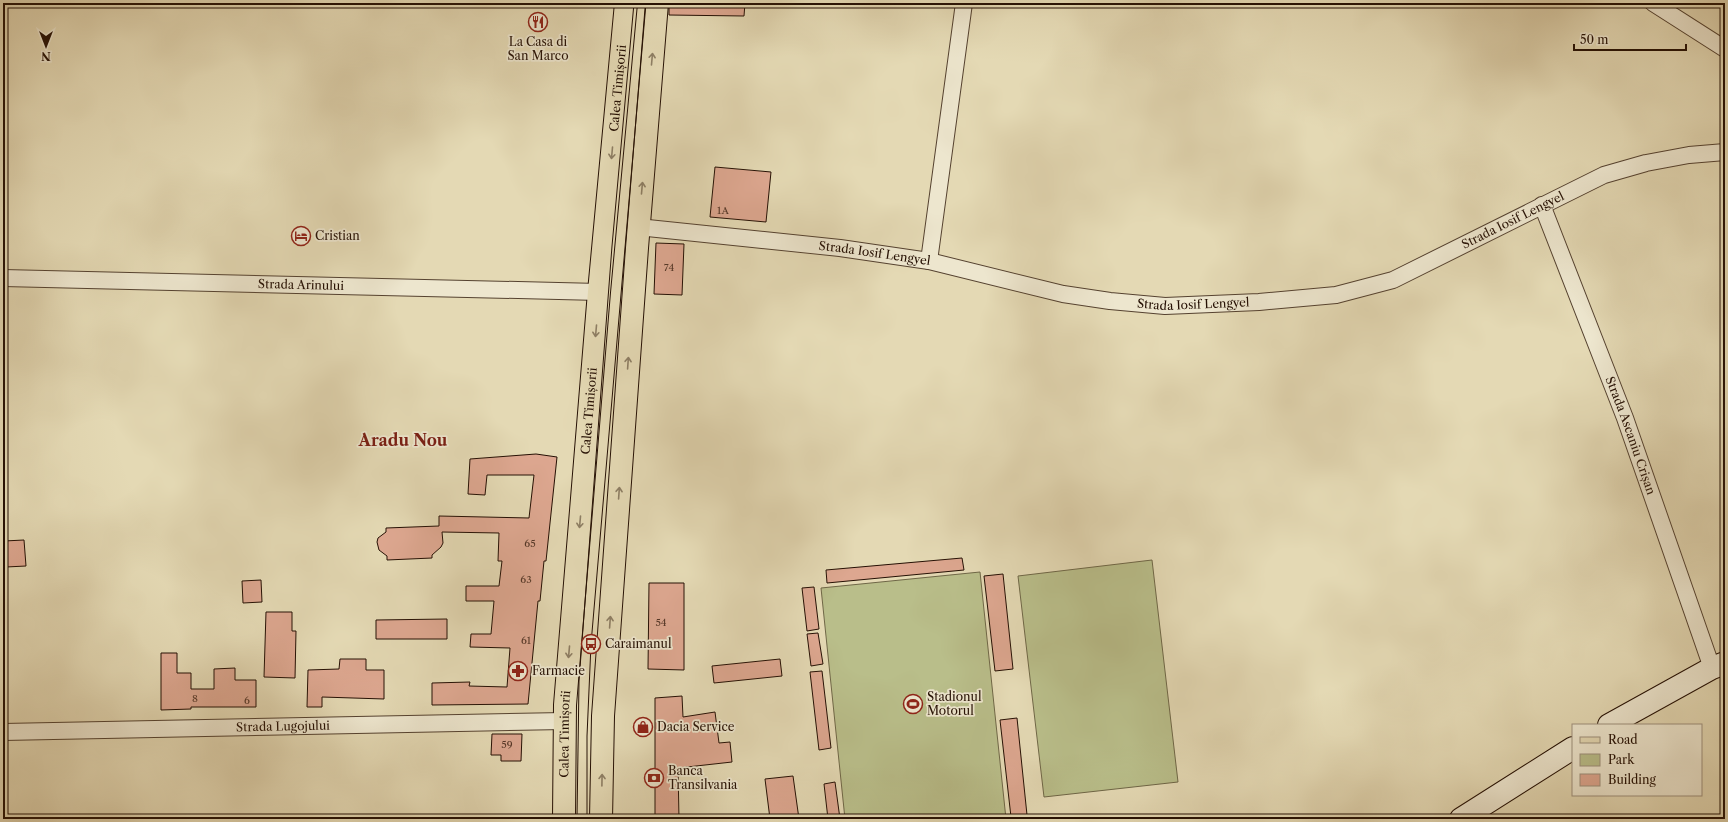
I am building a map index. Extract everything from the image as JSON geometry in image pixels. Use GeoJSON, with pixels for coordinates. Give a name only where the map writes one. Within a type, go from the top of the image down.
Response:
{"type":"FeatureCollection","features":[{"type":"Feature","properties":{"kind":"main road","name":"Calea Timișorii"},"geometry":{"type":"LineString","coordinates":[[564,819],[564,721],[599,292],[626,3]]}},
{"type":"Feature","properties":{"kind":"main road"},"geometry":{"type":"LineString","coordinates":[[601,819],[604,708],[638,227],[657,3]]}},
{"type":"Feature","properties":{"kind":"street"},"geometry":{"type":"LineString","coordinates":[[929,261],[964,3]]}},
{"type":"Feature","properties":{"kind":"street"},"geometry":{"type":"LineString","coordinates":[[1653,3],[1725,49]]}},
{"type":"Feature","properties":{"kind":"street","name":"Strada Iosif Lengyel"},"geometry":{"type":"LineString","coordinates":[[638,227],[840,248],[929,261],[1063,294],[1110,301],[1165,306],[1259,302],[1336,295],[1365,289],[1393,280],[1604,175],[1689,155],[1725,152]]}},
{"type":"Feature","properties":{"kind":"street","name":"Strada Ascaniu Crișan"},"geometry":{"type":"LineString","coordinates":[[1542,205],[1718,666]]}},
{"type":"Feature","properties":{"kind":"street","name":"Strada Arinului"},"geometry":{"type":"LineString","coordinates":[[3,278],[599,292]]}},
{"type":"Feature","properties":{"kind":"street"},"geometry":{"type":"LineString","coordinates":[[1611,724],[1718,666]]}},
{"type":"Feature","properties":{"kind":"street","name":"Strada Lugojului"},"geometry":{"type":"LineString","coordinates":[[3,732],[564,721]]}},
{"type":"Feature","properties":{"kind":"street"},"geometry":{"type":"LineString","coordinates":[[1461,819],[1572,749]]}},
{"type":"Feature","properties":{"kind":"green space"},"geometry":{"type":"Polygon","coordinates":[[[1152,560],[1178,782],[1044,797],[1018,576],[1152,560]]]}},
{"type":"Feature","properties":{"kind":"green space","name":"Stadionul Motorul"},"geometry":{"type":"Polygon","coordinates":[[[980,572],[1006,819],[845,819],[821,588],[980,572]]]}},
{"type":"Feature","properties":{"kind":"building"},"geometry":{"type":"Polygon","coordinates":[[[669,3],[745,3],[744,16],[669,15],[669,3]]]}},
{"type":"Feature","properties":{"kind":"building"},"geometry":{"type":"Polygon","coordinates":[[[715,167],[771,172],[766,222],[710,217],[715,167]]]}},
{"type":"Feature","properties":{"kind":"building"},"geometry":{"type":"Polygon","coordinates":[[[656,243],[684,244],[682,295],[654,294],[656,243]]]}},
{"type":"Feature","properties":{"kind":"building"},"geometry":{"type":"Polygon","coordinates":[[[536,454],[557,457],[546,561],[544,561],[540,601],[538,601],[528,704],[432,705],[432,683],[470,682],[469,686],[507,687],[510,648],[470,647],[471,634],[491,634],[494,601],[466,601],[466,586],[499,586],[502,561],[498,561],[499,533],[442,532],[443,543],[441,547],[432,555],[432,558],[387,560],[387,556],[379,550],[377,542],[378,538],[386,532],[386,528],[439,526],[439,516],[529,518],[534,475],[487,475],[485,495],[468,494],[470,459],[536,454]]]}},
{"type":"Feature","properties":{"kind":"building"},"geometry":{"type":"Polygon","coordinates":[[[24,540],[26,566],[6,567],[4,541],[24,540]]]}},
{"type":"Feature","properties":{"kind":"building"},"geometry":{"type":"Polygon","coordinates":[[[962,558],[964,570],[827,583],[826,570],[962,558]]]}},
{"type":"Feature","properties":{"kind":"building"},"geometry":{"type":"Polygon","coordinates":[[[1003,574],[1013,669],[995,671],[984,576],[1003,574]]]}},
{"type":"Feature","properties":{"kind":"building"},"geometry":{"type":"Polygon","coordinates":[[[261,580],[262,602],[243,603],[242,581],[261,580]]]}},
{"type":"Feature","properties":{"kind":"building"},"geometry":{"type":"Polygon","coordinates":[[[649,583],[684,583],[684,670],[648,669],[649,583]]]}},
{"type":"Feature","properties":{"kind":"building"},"geometry":{"type":"Polygon","coordinates":[[[814,587],[819,629],[807,631],[802,588],[814,587]]]}},
{"type":"Feature","properties":{"kind":"building"},"geometry":{"type":"Polygon","coordinates":[[[266,612],[292,612],[292,631],[296,631],[295,678],[264,677],[266,612]]]}},
{"type":"Feature","properties":{"kind":"building"},"geometry":{"type":"Polygon","coordinates":[[[447,619],[447,639],[376,639],[376,620],[447,619]]]}},
{"type":"Feature","properties":{"kind":"building"},"geometry":{"type":"Polygon","coordinates":[[[818,633],[823,664],[811,666],[807,634],[818,633]]]}},
{"type":"Feature","properties":{"kind":"building"},"geometry":{"type":"Polygon","coordinates":[[[161,653],[177,653],[177,673],[191,673],[191,689],[214,689],[214,669],[235,668],[235,680],[256,680],[256,707],[191,707],[191,709],[161,710],[161,653]]]}},
{"type":"Feature","properties":{"kind":"building"},"geometry":{"type":"Polygon","coordinates":[[[340,659],[366,659],[366,670],[384,670],[384,699],[322,697],[322,707],[307,707],[308,670],[339,669],[340,659]]]}},
{"type":"Feature","properties":{"kind":"building"},"geometry":{"type":"Polygon","coordinates":[[[780,659],[782,676],[714,683],[712,666],[780,659]]]}},
{"type":"Feature","properties":{"kind":"building"},"geometry":{"type":"Polygon","coordinates":[[[822,671],[831,748],[819,750],[810,672],[822,671]]]}},
{"type":"Feature","properties":{"kind":"building"},"geometry":{"type":"Polygon","coordinates":[[[682,696],[683,717],[715,712],[719,743],[730,742],[732,762],[678,768],[679,819],[655,819],[655,698],[682,696]]]}},
{"type":"Feature","properties":{"kind":"building"},"geometry":{"type":"Polygon","coordinates":[[[1017,718],[1027,815],[1011,817],[1000,720],[1017,718]]]}},
{"type":"Feature","properties":{"kind":"building"},"geometry":{"type":"Polygon","coordinates":[[[492,734],[522,734],[521,761],[501,761],[501,755],[491,755],[492,734]]]}},
{"type":"Feature","properties":{"kind":"building"},"geometry":{"type":"Polygon","coordinates":[[[793,776],[799,819],[770,819],[765,779],[793,776]]]}},
{"type":"Feature","properties":{"kind":"building"},"geometry":{"type":"Polygon","coordinates":[[[835,782],[840,819],[828,819],[824,784],[835,782]]]}},
{"type":"Feature","properties":{"kind":"tram line"},"geometry":{"type":"LineString","coordinates":[[577,819],[579,681],[612,246],[634,3]]}},
{"type":"Feature","properties":{"kind":"tram line"},"geometry":{"type":"LineString","coordinates":[[587,819],[587,736],[591,644],[646,3]]}},
{"type":"Feature","properties":{"kind":"place","name":"La Casa di San Marco"},"geometry":{"type":"Point","coordinates":[538,22]}},
{"type":"Feature","properties":{"kind":"place","name":"Cristian"},"geometry":{"type":"Point","coordinates":[301,236]}},
{"type":"Feature","properties":{"kind":"place","name":"Caraimanul"},"geometry":{"type":"Point","coordinates":[591,644]}},
{"type":"Feature","properties":{"kind":"place","name":"Farmacie"},"geometry":{"type":"Point","coordinates":[518,671]}},
{"type":"Feature","properties":{"kind":"place","name":"Stadionul Motorul"},"geometry":{"type":"Point","coordinates":[913,704]}},
{"type":"Feature","properties":{"kind":"place","name":"Dacia Service"},"geometry":{"type":"Point","coordinates":[643,727]}},
{"type":"Feature","properties":{"kind":"place","name":"Banca Transilvania"},"geometry":{"type":"Point","coordinates":[654,778]}},
{"type":"Feature","properties":{"kind":"district","name":"Aradu Nou"},"geometry":{"type":"Point","coordinates":[403,440]}}]}
